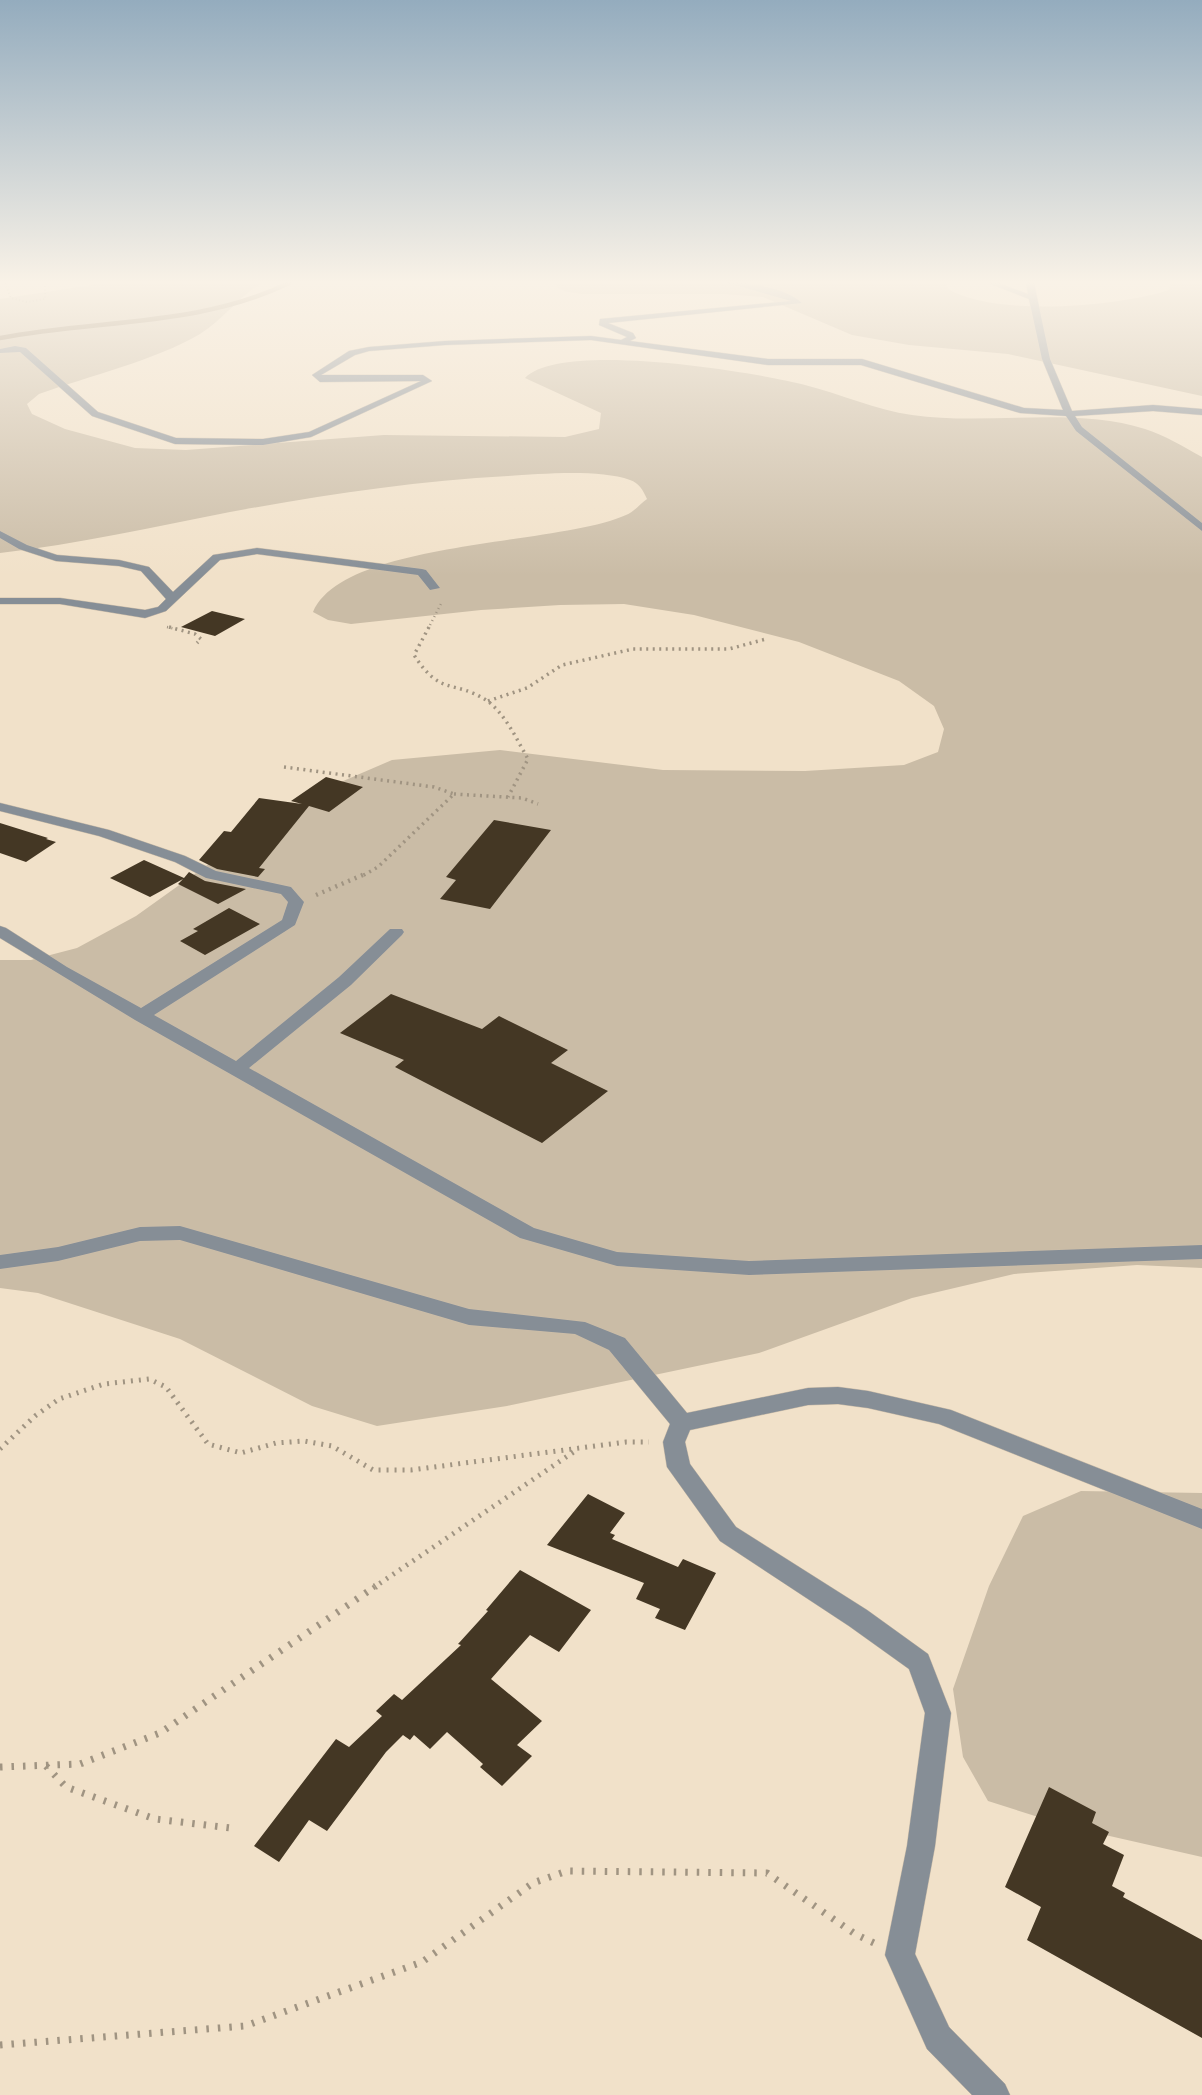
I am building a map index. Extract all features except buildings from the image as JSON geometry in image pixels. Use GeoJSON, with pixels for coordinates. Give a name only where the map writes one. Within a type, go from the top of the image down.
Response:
{"type":"FeatureCollection","features":[{"type":"Feature","properties":{"kind":"street"},"geometry":{"type":"LineString","coordinates":[[58,381],[95,414],[176,441],[223,444],[271,441],[311,433],[429,381]]}},
{"type":"Feature","properties":{"kind":"street"},"geometry":{"type":"LineString","coordinates":[[924,381],[1023,411],[1068,413],[1153,408],[1202,412]]}},
{"type":"Feature","properties":{"kind":"street"},"geometry":{"type":"LineString","coordinates":[[1054,381],[1068,413],[1079,429],[1202,528]]}},
{"type":"Feature","properties":{"kind":"street"},"geometry":{"type":"LineString","coordinates":[[0,534],[23,548],[56,558],[145,569],[173,599]]}},
{"type":"Feature","properties":{"kind":"street"},"geometry":{"type":"LineString","coordinates":[[0,601],[60,601],[145,614],[162,609],[217,558],[257,551],[422,572],[435,587]]}},
{"type":"Feature","properties":{"kind":"street"},"geometry":{"type":"LineString","coordinates":[[0,807],[104,833],[180,859],[211,875],[286,890],[296,902],[289,922],[141,1016]]}},
{"type":"Feature","properties":{"kind":"street"},"geometry":{"type":"LineString","coordinates":[[0,931],[141,1016],[527,1233],[617,1259],[750,1268],[1202,1252]]}},
{"type":"Feature","properties":{"kind":"street"},"geometry":{"type":"LineString","coordinates":[[237,1069],[345,981],[396,932]]}},
{"type":"Feature","properties":{"kind":"street"},"geometry":{"type":"LineString","coordinates":[[0,1262],[58,1255],[140,1234],[180,1233],[469,1317],[578,1327],[617,1345],[678,1433],[679,1467],[728,1534],[858,1618],[919,1662],[938,1713],[921,1846],[900,1955],[938,2038],[994,2095]]}},
{"type":"Feature","properties":{"kind":"street"},"geometry":{"type":"LineString","coordinates":[[678,1433],[760,1404],[828,1395],[898,1406],[943,1416],[1202,1519]]}},
{"type":"Feature","properties":{"kind":"path"},"geometry":{"type":"LineString","coordinates":[[435,587],[443,601],[414,655],[425,674],[438,684],[488,701],[528,759],[508,797]]}},
{"type":"Feature","properties":{"kind":"path"},"geometry":{"type":"LineString","coordinates":[[488,701],[527,688],[562,665],[634,649],[729,649],[766,639]]}},
{"type":"Feature","properties":{"kind":"path"},"geometry":{"type":"LineString","coordinates":[[284,767],[434,787],[454,793],[508,797],[538,804]]}},
{"type":"Feature","properties":{"kind":"path"},"geometry":{"type":"LineString","coordinates":[[296,902],[348,883],[378,867],[454,793]]}},
{"type":"Feature","properties":{"kind":"path"},"geometry":{"type":"LineString","coordinates":[[0,1449],[35,1416],[58,1399],[104,1384],[149,1379],[166,1387],[208,1444],[241,1453],[276,1443],[304,1441],[332,1446],[373,1470],[411,1470],[678,1433]]}},
{"type":"Feature","properties":{"kind":"path"},"geometry":{"type":"LineString","coordinates":[[0,1767],[80,1764],[160,1733],[579,1448]]}},
{"type":"Feature","properties":{"kind":"path"},"geometry":{"type":"LineString","coordinates":[[46,1766],[66,1787],[155,1819],[231,1828]]}},
{"type":"Feature","properties":{"kind":"path"},"geometry":{"type":"LineString","coordinates":[[0,2045],[245,2026],[422,1962],[533,1883],[567,1871],[767,1873],[855,1934],[900,1955]]}},
{"type":"Feature","properties":{"kind":"shaded area"},"geometry":{"type":"Polygon","coordinates":[[[0,381],[79,381],[39,394],[27,404],[32,414],[65,429],[135,448],[186,450],[384,435],[565,437],[599,429],[601,413],[531,381],[787,381],[912,415],[970,419],[1059,417],[1117,422],[1145,429],[1202,457],[1202,1268],[1137,1265],[1014,1274],[912,1298],[759,1353],[507,1406],[377,1426],[312,1406],[180,1339],[38,1293],[0,1288],[0,960],[31,960],[77,948],[136,916],[245,838],[327,788],[392,760],[500,750],[663,770],[805,771],[904,765],[938,752],[944,729],[934,706],[899,681],[799,642],[694,615],[624,604],[560,605],[481,610],[351,624],[328,620],[313,612],[333,588],[365,571],[407,558],[455,548],[594,525],[626,515],[647,499],[636,483],[602,474],[553,473],[473,478],[369,489],[0,553],[0,381]]]}},
{"type":"Feature","properties":{"kind":"shaded area"},"geometry":{"type":"Polygon","coordinates":[[[1132,381],[1202,381],[1202,396],[1132,381]]]}},
{"type":"Feature","properties":{"kind":"shaded area"},"geometry":{"type":"Polygon","coordinates":[[[1081,1491],[1202,1493],[1202,1857],[1070,1827],[988,1801],[963,1757],[953,1689],[989,1586],[1023,1516],[1081,1491]]]}}]}
